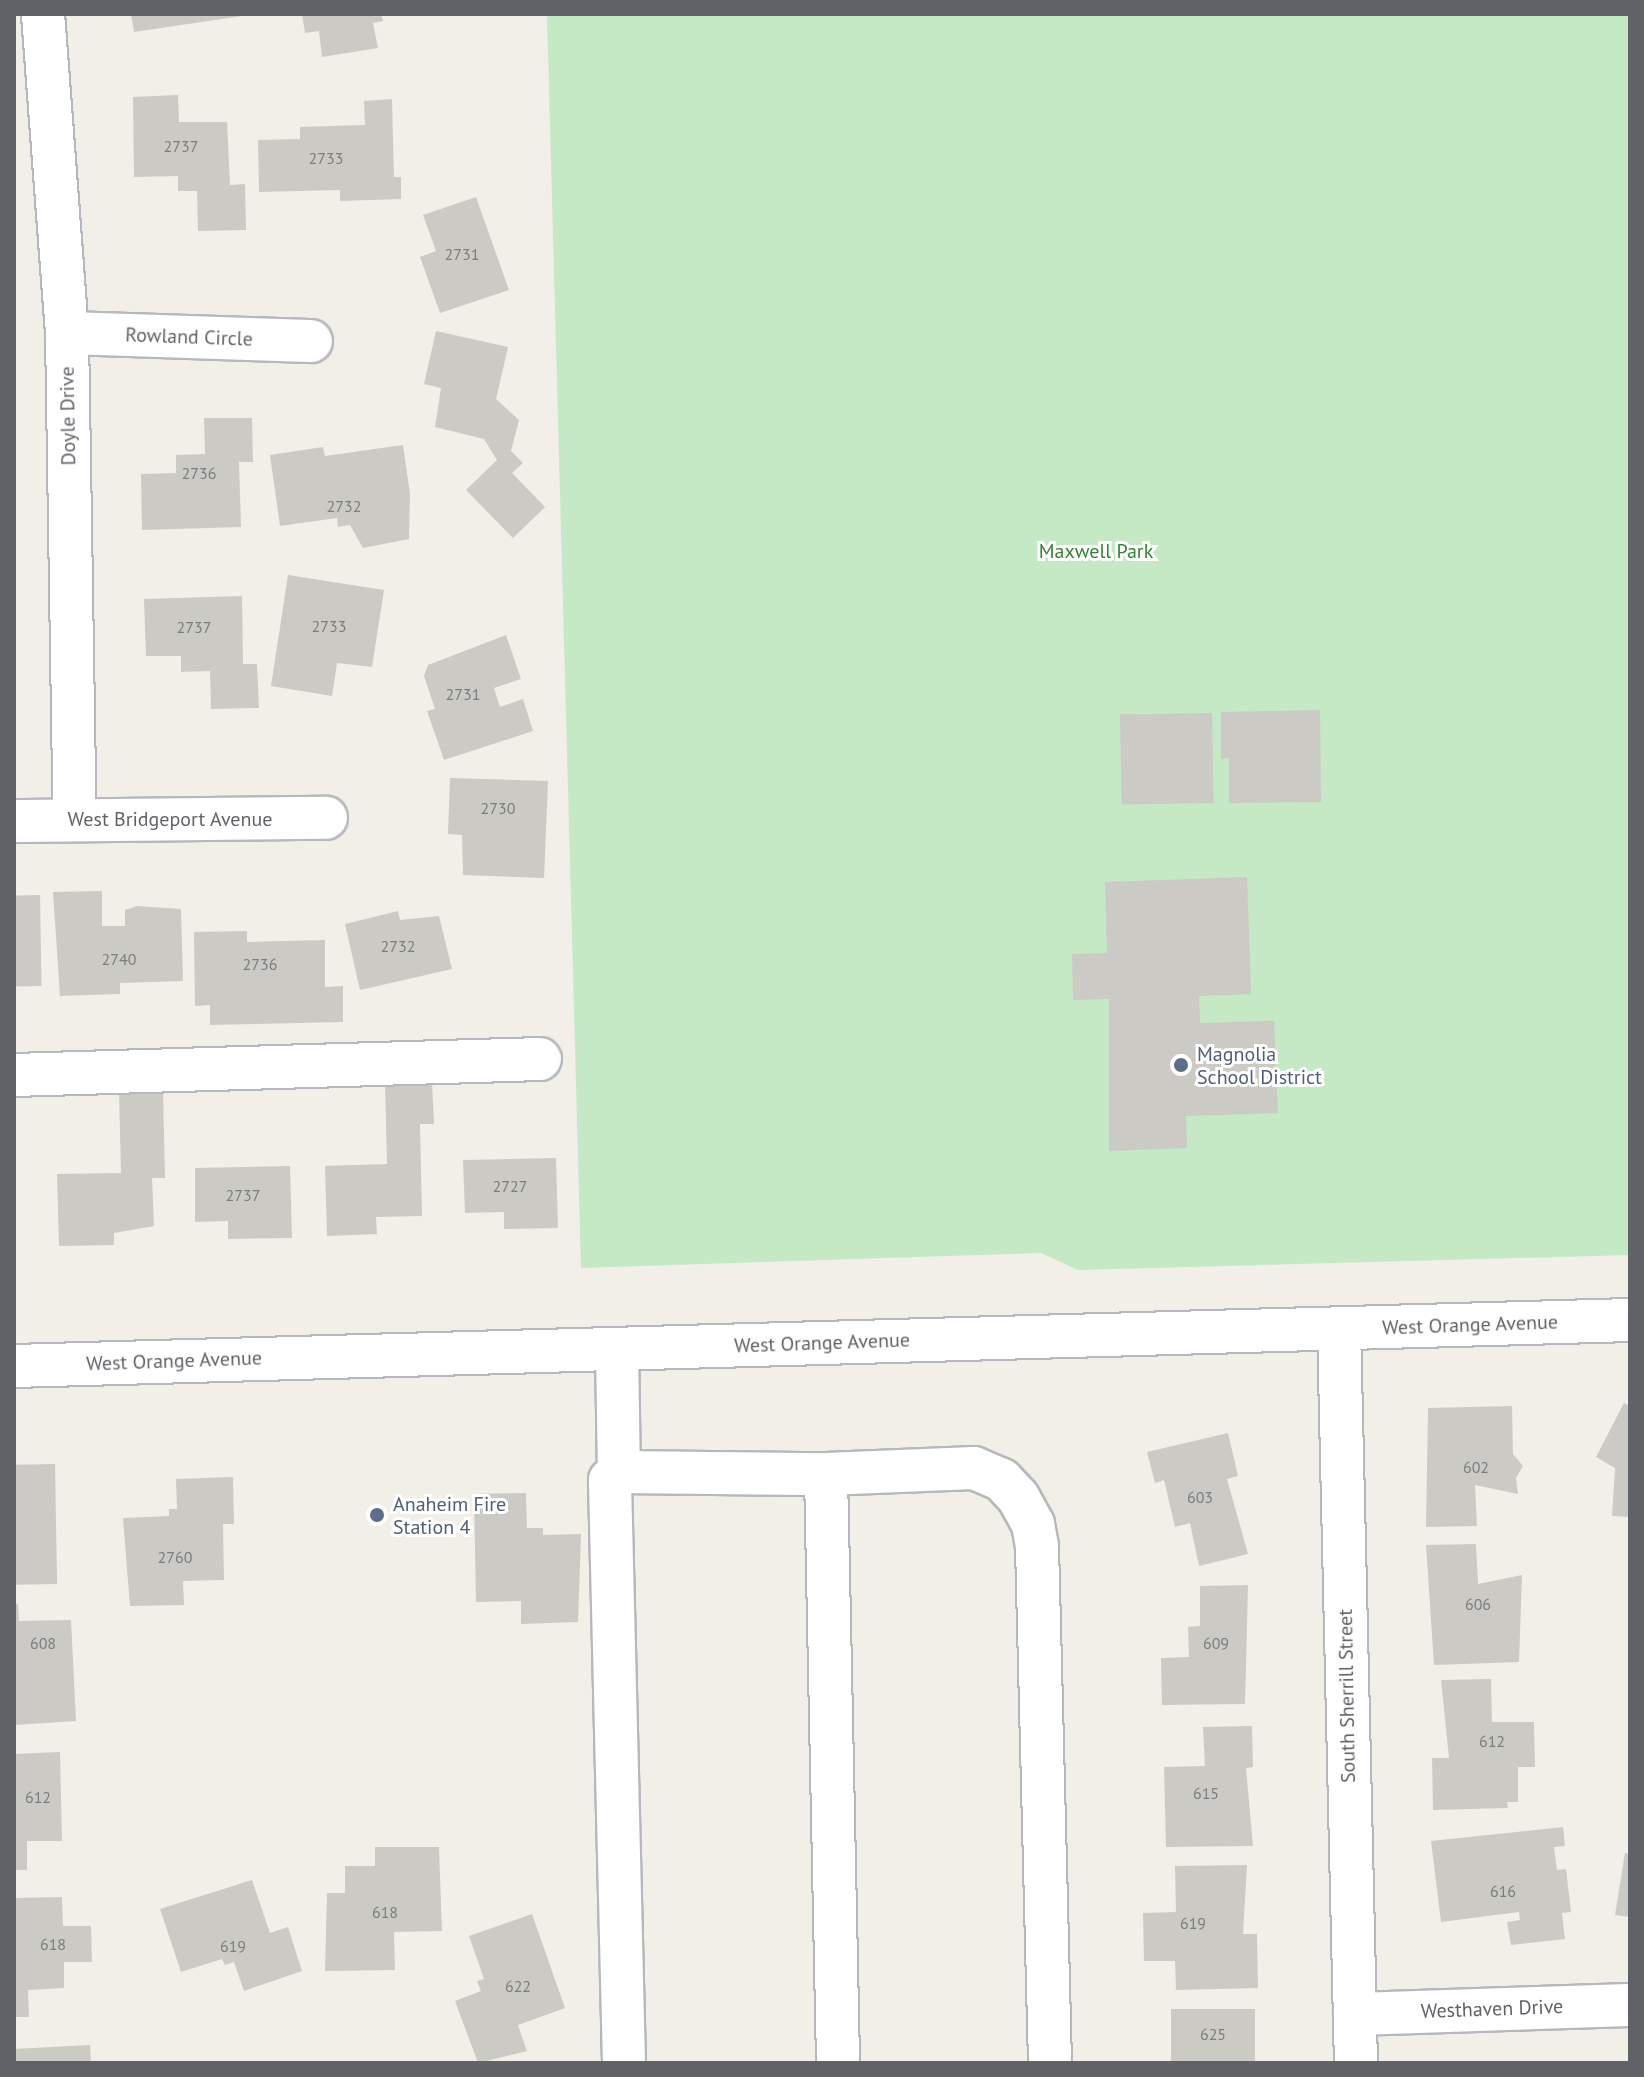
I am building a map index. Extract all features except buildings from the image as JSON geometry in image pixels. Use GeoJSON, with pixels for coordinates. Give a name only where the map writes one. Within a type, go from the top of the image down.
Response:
{"type":"FeatureCollection","features":[{"type":"Feature","properties":{"kind":"street","name":"Doyle Drive"},"geometry":{"type":"LineString","coordinates":[[43,14],[67,333],[75,819]]}},
{"type":"Feature","properties":{"kind":"street","name":"Rowland Circle"},"geometry":{"type":"LineString","coordinates":[[67,333],[311,341]]}},
{"type":"Feature","properties":{"kind":"street","name":"West Bridgeport Avenue"},"geometry":{"type":"LineString","coordinates":[[14,821],[326,818]]}},
{"type":"Feature","properties":{"kind":"street"},"geometry":{"type":"LineString","coordinates":[[14,1075],[540,1059]]}},
{"type":"Feature","properties":{"kind":"street","name":"West Orange Avenue"},"geometry":{"type":"LineString","coordinates":[[14,1366],[1630,1320]]}},
{"type":"Feature","properties":{"kind":"street","name":"South Sherrill Street"},"geometry":{"type":"LineString","coordinates":[[1339,1328],[1356,2063]]}},
{"type":"Feature","properties":{"kind":"street"},"geometry":{"type":"LineString","coordinates":[[617,1349],[619,1472],[607,1491],[624,2063]]}},
{"type":"Feature","properties":{"kind":"street"},"geometry":{"type":"LineString","coordinates":[[619,1472],[826,1474],[974,1468],[1002,1480],[1033,1524],[1050,2063]]}},
{"type":"Feature","properties":{"kind":"street"},"geometry":{"type":"LineString","coordinates":[[826,1474],[838,2063]]}},
{"type":"Feature","properties":{"kind":"street","name":"Westhaven Drive"},"geometry":{"type":"LineString","coordinates":[[1355,2014],[1630,2005]]}},
{"type":"Feature","properties":{"kind":"green space","name":"Maxwell Park"},"geometry":{"type":"Polygon","coordinates":[[[547,14],[1630,14],[1630,1255],[1078,1270],[1041,1253],[581,1268],[547,14]]]}},
{"type":"Feature","properties":{"kind":"place","name":"Magnolia School District"},"geometry":{"type":"Point","coordinates":[1181,1065]}},
{"type":"Feature","properties":{"kind":"place","name":"Anaheim Fire Station 4"},"geometry":{"type":"Point","coordinates":[377,1515]}}]}
